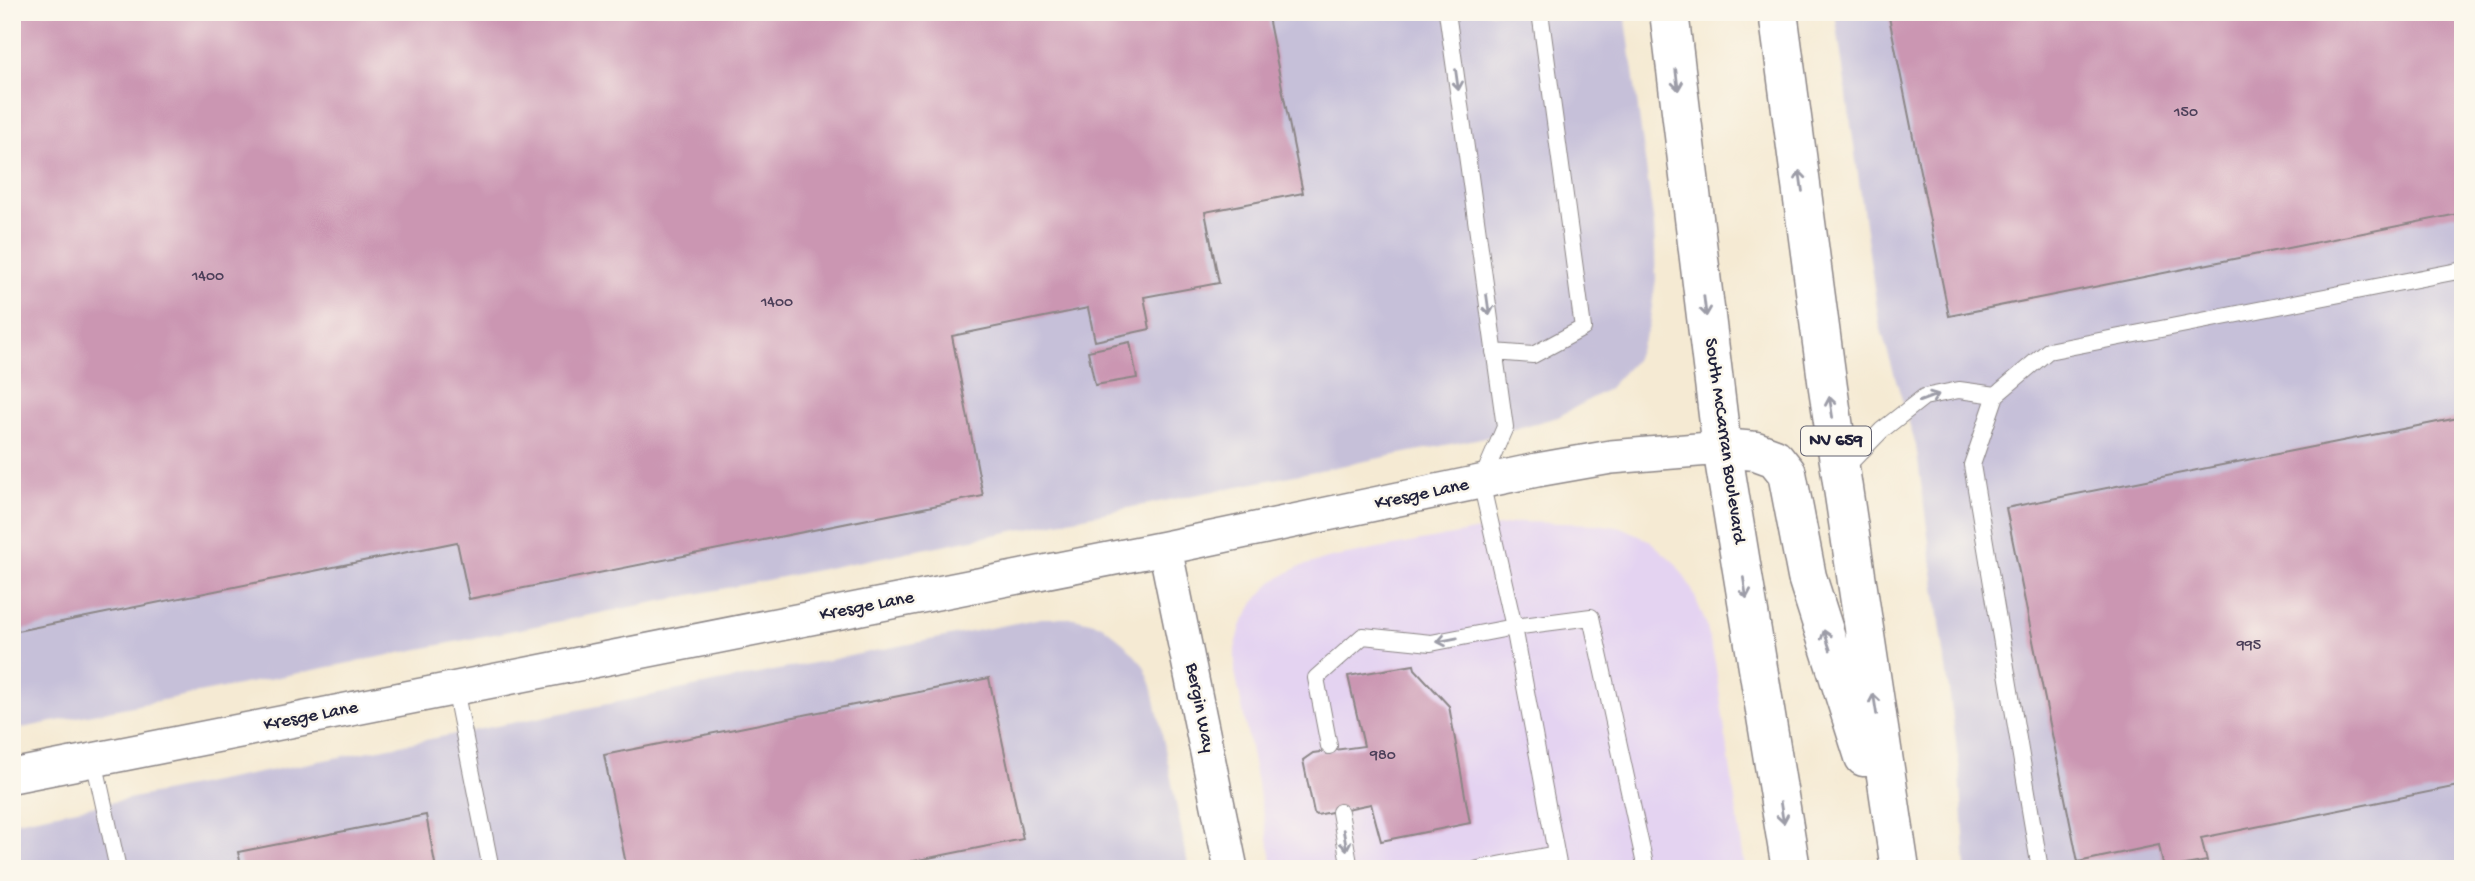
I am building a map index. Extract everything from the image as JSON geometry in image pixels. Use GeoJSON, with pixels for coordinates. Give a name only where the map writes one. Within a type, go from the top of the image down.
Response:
{"type":"FeatureCollection","features":[{"type":"Feature","properties":{"kind":"main road","name":"South McCarran Boulevard"},"geometry":{"type":"LineString","coordinates":[[1669,12],[1722,448],[1791,869]]}},
{"type":"Feature","properties":{"kind":"main road","name":"NV 659"},"geometry":{"type":"LineString","coordinates":[[1778,12],[1841,473],[1900,869]]}},
{"type":"Feature","properties":{"kind":"main road"},"geometry":{"type":"LineString","coordinates":[[1722,448],[1756,450],[1775,458],[1787,473],[1807,577],[1900,869]]}},
{"type":"Feature","properties":{"kind":"street","name":"Kresge Lane"},"geometry":{"type":"LineString","coordinates":[[12,776],[1611,457],[1722,448]]}},
{"type":"Feature","properties":{"kind":"street","name":"Bergin Way"},"geometry":{"type":"LineString","coordinates":[[1165,548],[1231,869]]}},
{"type":"Feature","properties":{"kind":"lane"},"geometry":{"type":"LineString","coordinates":[[1447,12],[1505,427],[1481,482],[1514,627],[1558,862],[1478,869]]}},
{"type":"Feature","properties":{"kind":"lane"},"geometry":{"type":"LineString","coordinates":[[1494,352],[1533,355],[1583,328],[1539,12]]}},
{"type":"Feature","properties":{"kind":"lane"},"geometry":{"type":"LineString","coordinates":[[2040,869],[1972,464],[1996,395],[2048,351],[2463,270]]}},
{"type":"Feature","properties":{"kind":"lane"},"geometry":{"type":"LineString","coordinates":[[1841,473],[1882,430],[1924,397],[1959,390],[1996,395]]}},
{"type":"Feature","properties":{"kind":"lane"},"geometry":{"type":"LineString","coordinates":[[1329,746],[1316,678],[1363,636],[1431,643],[1514,627],[1591,617],[1646,869]]}},
{"type":"Feature","properties":{"kind":"lane"},"geometry":{"type":"LineString","coordinates":[[454,689],[491,869]]}},
{"type":"Feature","properties":{"kind":"lane"},"geometry":{"type":"LineString","coordinates":[[94,760],[118,869]]}},
{"type":"Feature","properties":{"kind":"lane"},"geometry":{"type":"LineString","coordinates":[[1340,812],[1350,869]]}},
{"type":"Feature","properties":{"kind":"shaded area"},"geometry":{"type":"Polygon","coordinates":[[[12,12],[1625,12],[1654,226],[1656,279],[1649,326],[1635,360],[1608,389],[1558,417],[1481,438],[12,730],[12,12]]]}},
{"type":"Feature","properties":{"kind":"shaded area"},"geometry":{"type":"Polygon","coordinates":[[[1835,12],[2463,12],[2463,869],[1966,869],[1960,771],[1916,446],[1879,323],[1835,12]]]}},
{"type":"Feature","properties":{"kind":"shaded area"},"geometry":{"type":"Polygon","coordinates":[[[1521,522],[1597,524],[1624,528],[1650,541],[1675,563],[1691,587],[1706,624],[1715,662],[1745,869],[1274,869],[1235,672],[1235,649],[1241,626],[1255,601],[1272,582],[1298,567],[1331,558],[1521,522]]]}},
{"type":"Feature","properties":{"kind":"shaded area"},"geometry":{"type":"Polygon","coordinates":[[[1041,618],[1074,618],[1102,625],[1124,643],[1144,666],[1152,686],[1189,869],[12,869],[12,822],[1041,618]]]}},
{"type":"Feature","properties":{"kind":"building"},"geometry":{"type":"Polygon","coordinates":[[[12,12],[1267,12],[1303,193],[1205,212],[1219,283],[1144,297],[1150,329],[1095,341],[1088,308],[952,336],[983,496],[469,599],[457,542],[12,632],[12,12]]]}},
{"type":"Feature","properties":{"kind":"building"},"geometry":{"type":"Polygon","coordinates":[[[1888,12],[2463,12],[2463,213],[1949,316],[1888,12]]]}},
{"type":"Feature","properties":{"kind":"building"},"geometry":{"type":"Polygon","coordinates":[[[1130,342],[1137,378],[1095,385],[1088,351],[1130,342]]]}},
{"type":"Feature","properties":{"kind":"building"},"geometry":{"type":"Polygon","coordinates":[[[2463,417],[2463,785],[2201,838],[2207,861],[2164,869],[2159,845],[2078,862],[2006,508],[2463,417]]]}},
{"type":"Feature","properties":{"kind":"building"},"geometry":{"type":"Polygon","coordinates":[[[1414,665],[1449,706],[1470,823],[1381,841],[1371,804],[1317,815],[1314,813],[1303,760],[1313,753],[1364,746],[1348,676],[1414,665]]]}},
{"type":"Feature","properties":{"kind":"building"},"geometry":{"type":"Polygon","coordinates":[[[989,678],[1023,839],[874,869],[627,869],[604,755],[989,678]]]}},
{"type":"Feature","properties":{"kind":"building"},"geometry":{"type":"Polygon","coordinates":[[[426,815],[436,869],[242,869],[238,852],[426,815]]]}}]}
